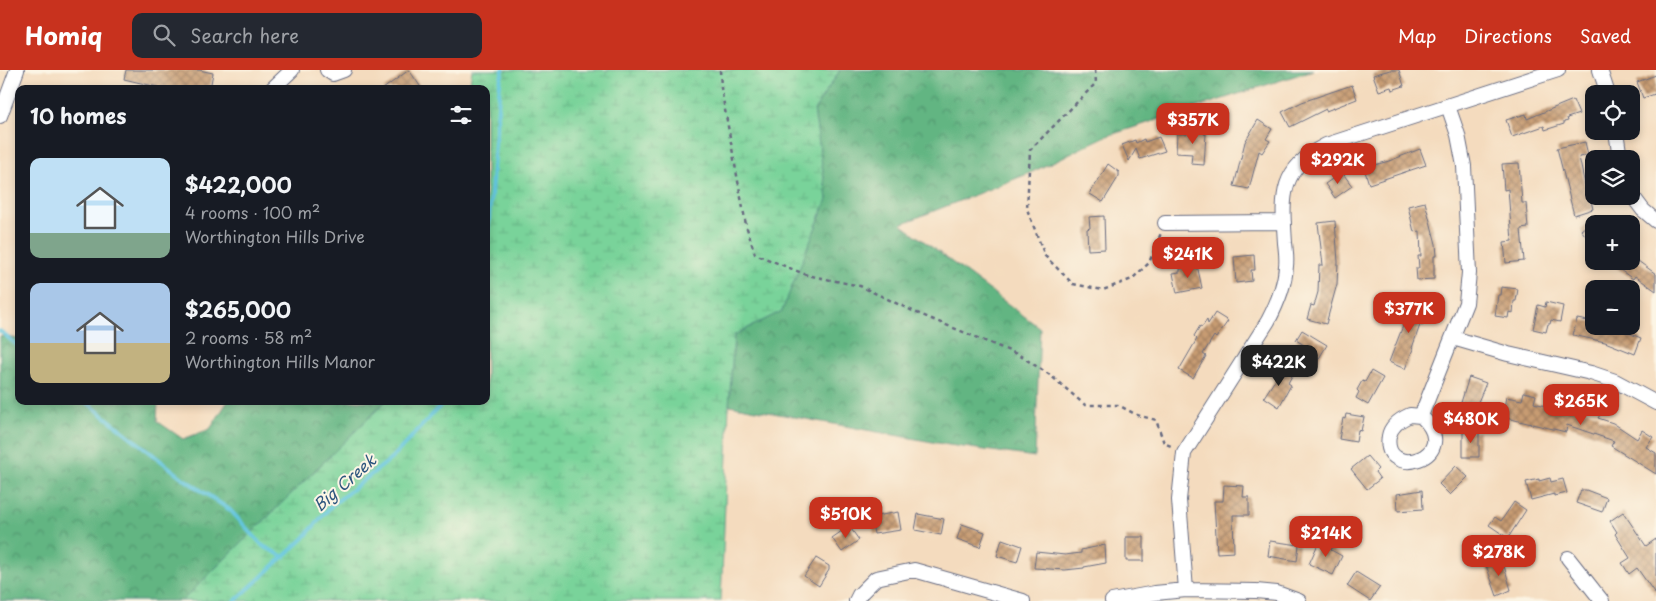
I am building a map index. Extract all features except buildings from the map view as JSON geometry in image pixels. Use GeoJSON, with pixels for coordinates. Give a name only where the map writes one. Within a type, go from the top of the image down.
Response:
{"type":"FeatureCollection","features":[{"type":"Feature","properties":{"kind":"street"},"geometry":{"type":"LineString","coordinates":[[0,116],[17,70]]}},
{"type":"Feature","properties":{"kind":"street"},"geometry":{"type":"LineString","coordinates":[[276,85],[292,70]]}},
{"type":"Feature","properties":{"kind":"street"},"geometry":{"type":"LineString","coordinates":[[327,70],[333,74],[344,70]]}},
{"type":"Feature","properties":{"kind":"street"},"geometry":{"type":"LineString","coordinates":[[1186,590],[1180,500],[1184,453],[1277,304],[1283,286],[1286,266],[1283,202],[1287,183],[1296,166],[1310,153],[1326,145],[1558,70]]}},
{"type":"Feature","properties":{"kind":"street"},"geometry":{"type":"LineString","coordinates":[[1600,70],[1605,85]]}},
{"type":"Feature","properties":{"kind":"street"},"geometry":{"type":"LineString","coordinates":[[1421,416],[1466,303],[1470,273],[1464,166],[1458,135],[1448,106]]}},
{"type":"Feature","properties":{"kind":"street"},"geometry":{"type":"LineString","coordinates":[[1639,205],[1656,221]]}},
{"type":"Feature","properties":{"kind":"street"},"geometry":{"type":"LineString","coordinates":[[1165,223],[1284,222]]}},
{"type":"Feature","properties":{"kind":"street"},"geometry":{"type":"LineString","coordinates":[[1453,338],[1508,354],[1615,380],[1656,403]]}},
{"type":"Feature","properties":{"kind":"street"},"geometry":{"type":"LineString","coordinates":[[1568,558],[1602,601]]}},
{"type":"Feature","properties":{"kind":"street"},"geometry":{"type":"LineString","coordinates":[[856,601],[859,595],[876,578],[914,570],[1023,601]]}},
{"type":"Feature","properties":{"kind":"street"},"geometry":{"type":"LineString","coordinates":[[1112,601],[1155,593],[1186,590],[1256,590],[1277,593],[1299,601]]}},
{"type":"Feature","properties":{"kind":"path"},"geometry":{"type":"LineString","coordinates":[[720,70],[721,88],[746,225],[755,254],[807,275],[860,286],[917,313],[1019,355],[1050,375],[1085,405],[1118,405],[1137,415],[1156,420],[1164,443],[1184,453]]}},
{"type":"Feature","properties":{"kind":"path"},"geometry":{"type":"LineString","coordinates":[[1095,70],[1096,82],[1030,150],[1026,209],[1045,256],[1073,284],[1103,290],[1132,279],[1149,263],[1165,223]]}},
{"type":"Feature","properties":{"kind":"green space"},"geometry":{"type":"Polygon","coordinates":[[[472,70],[840,70],[814,110],[827,199],[782,311],[734,335],[729,405],[721,601],[182,601],[382,405],[490,405],[490,85],[470,85],[472,70]]]}},
{"type":"Feature","properties":{"kind":"green space"},"geometry":{"type":"Polygon","coordinates":[[[840,70],[1313,70],[1104,137],[1030,173],[901,224],[1040,328],[1035,457],[949,445],[729,405],[734,335],[782,311],[827,199],[814,110],[840,70]]]}},
{"type":"Feature","properties":{"kind":"green space"},"geometry":{"type":"Polygon","coordinates":[[[0,336],[15,338],[15,405],[158,405],[157,421],[183,439],[210,429],[225,405],[382,405],[182,601],[0,601],[0,336]]]}},
{"type":"Feature","properties":{"kind":"waterway","name":"Big Creek"},"geometry":{"type":"LineString","coordinates":[[490,206],[500,82],[503,70]]}},
{"type":"Feature","properties":{"kind":"waterway"},"geometry":{"type":"LineString","coordinates":[[0,331],[15,344]]}},
{"type":"Feature","properties":{"kind":"waterway"},"geometry":{"type":"LineString","coordinates":[[90,405],[184,479],[230,510],[263,546],[284,557]]}},
{"type":"Feature","properties":{"kind":"waterway","name":"Big Creek"},"geometry":{"type":"LineString","coordinates":[[235,601],[303,539],[331,506],[391,459],[441,405]]}}]}
